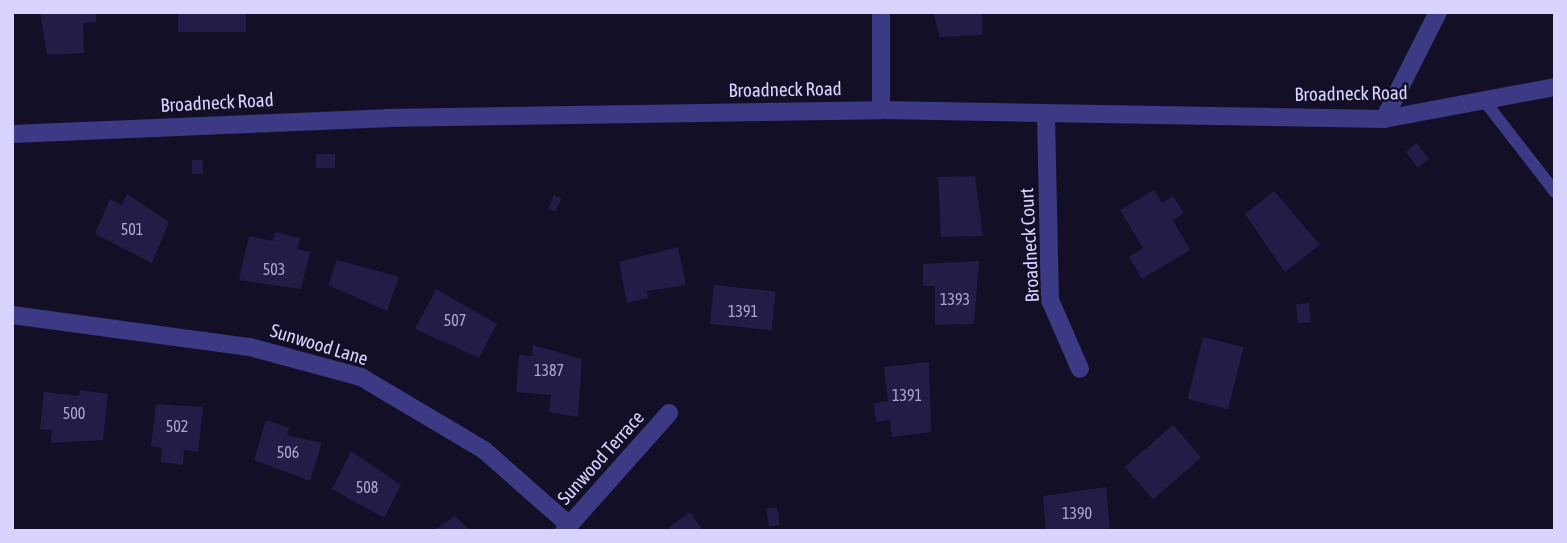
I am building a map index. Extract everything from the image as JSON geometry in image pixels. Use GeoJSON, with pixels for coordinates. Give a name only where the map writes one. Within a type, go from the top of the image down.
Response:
{"type":"FeatureCollection","features":[{"type":"Feature","properties":{"kind":"street"},"geometry":{"type":"LineString","coordinates":[[881,12],[881,110]]}},
{"type":"Feature","properties":{"kind":"street"},"geometry":{"type":"LineString","coordinates":[[1384,119],[1438,12]]}},
{"type":"Feature","properties":{"kind":"street","name":"Broadneck Road"},"geometry":{"type":"LineString","coordinates":[[12,134],[344,120],[881,110],[1384,119],[1486,103],[1555,87]]}},
{"type":"Feature","properties":{"kind":"street","name":"Broadneck Court"},"geometry":{"type":"LineString","coordinates":[[1046,114],[1050,300],[1080,369]]}},
{"type":"Feature","properties":{"kind":"street","name":"Sunwood Lane"},"geometry":{"type":"LineString","coordinates":[[12,315],[250,347],[361,377],[484,450],[566,528]]}},
{"type":"Feature","properties":{"kind":"street","name":"Sunwood Terrace"},"geometry":{"type":"LineString","coordinates":[[566,528],[669,413]]}},
{"type":"Feature","properties":{"kind":"lane"},"geometry":{"type":"LineString","coordinates":[[1486,103],[1555,191]]}},
{"type":"Feature","properties":{"kind":"building"},"geometry":{"type":"Polygon","coordinates":[[[40,12],[96,12],[96,22],[83,23],[84,53],[47,55],[40,12]]]}},
{"type":"Feature","properties":{"kind":"building"},"geometry":{"type":"Polygon","coordinates":[[[178,12],[246,12],[246,32],[178,32],[178,12]]]}},
{"type":"Feature","properties":{"kind":"building"},"geometry":{"type":"Polygon","coordinates":[[[933,12],[982,12],[983,35],[940,37],[933,12]]]}},
{"type":"Feature","properties":{"kind":"building"},"geometry":{"type":"Polygon","coordinates":[[[1417,143],[1429,159],[1418,167],[1406,151],[1417,143]]]}},
{"type":"Feature","properties":{"kind":"building"},"geometry":{"type":"Polygon","coordinates":[[[316,154],[335,154],[335,168],[316,168],[316,154]]]}},
{"type":"Feature","properties":{"kind":"building"},"geometry":{"type":"Polygon","coordinates":[[[192,160],[203,160],[203,174],[192,174],[192,160]]]}},
{"type":"Feature","properties":{"kind":"building"},"geometry":{"type":"Polygon","coordinates":[[[975,176],[983,236],[941,237],[938,177],[975,176]]]}},
{"type":"Feature","properties":{"kind":"building"},"geometry":{"type":"Polygon","coordinates":[[[1154,190],[1162,203],[1173,196],[1184,213],[1173,220],[1190,250],[1142,279],[1129,257],[1143,248],[1120,210],[1154,190]]]}},
{"type":"Feature","properties":{"kind":"building"},"geometry":{"type":"Polygon","coordinates":[[[1274,191],[1320,245],[1285,272],[1245,214],[1274,191]]]}},
{"type":"Feature","properties":{"kind":"building"},"geometry":{"type":"Polygon","coordinates":[[[127,194],[169,222],[152,263],[95,234],[110,199],[122,205],[127,194]]]}},
{"type":"Feature","properties":{"kind":"building"},"geometry":{"type":"Polygon","coordinates":[[[554,195],[561,198],[556,212],[548,209],[554,195]]]}},
{"type":"Feature","properties":{"kind":"building"},"geometry":{"type":"Polygon","coordinates":[[[275,232],[300,238],[297,249],[310,252],[301,289],[239,280],[249,236],[273,241],[275,232]]]}},
{"type":"Feature","properties":{"kind":"building"},"geometry":{"type":"Polygon","coordinates":[[[678,247],[686,285],[647,291],[648,298],[627,303],[619,262],[678,247]]]}},
{"type":"Feature","properties":{"kind":"building"},"geometry":{"type":"Polygon","coordinates":[[[337,260],[399,277],[387,311],[328,285],[337,260]]]}},
{"type":"Feature","properties":{"kind":"building"},"geometry":{"type":"Polygon","coordinates":[[[979,261],[974,324],[935,325],[935,286],[923,286],[923,264],[979,261]]]}},
{"type":"Feature","properties":{"kind":"building"},"geometry":{"type":"Polygon","coordinates":[[[714,285],[776,291],[772,330],[710,324],[714,285]]]}},
{"type":"Feature","properties":{"kind":"building"},"geometry":{"type":"Polygon","coordinates":[[[436,289],[497,324],[479,358],[415,329],[436,289]]]}},
{"type":"Feature","properties":{"kind":"building"},"geometry":{"type":"Polygon","coordinates":[[[1309,303],[1311,322],[1298,323],[1296,304],[1309,303]]]}},
{"type":"Feature","properties":{"kind":"building"},"geometry":{"type":"Polygon","coordinates":[[[1203,337],[1244,347],[1228,409],[1188,399],[1203,337]]]}},
{"type":"Feature","properties":{"kind":"building"},"geometry":{"type":"Polygon","coordinates":[[[533,345],[582,359],[578,417],[549,412],[551,395],[516,392],[519,355],[532,356],[533,345]]]}},
{"type":"Feature","properties":{"kind":"building"},"geometry":{"type":"Polygon","coordinates":[[[929,362],[931,432],[892,437],[890,420],[876,422],[874,403],[888,401],[884,367],[929,362]]]}},
{"type":"Feature","properties":{"kind":"building"},"geometry":{"type":"Polygon","coordinates":[[[80,390],[108,394],[103,440],[51,443],[52,430],[40,429],[44,392],[79,396],[80,390]]]}},
{"type":"Feature","properties":{"kind":"building"},"geometry":{"type":"Polygon","coordinates":[[[156,404],[203,407],[198,452],[184,450],[183,465],[161,462],[162,448],[151,446],[156,404]]]}},
{"type":"Feature","properties":{"kind":"building"},"geometry":{"type":"Polygon","coordinates":[[[266,420],[289,428],[287,435],[322,443],[310,481],[254,460],[266,420]]]}},
{"type":"Feature","properties":{"kind":"building"},"geometry":{"type":"Polygon","coordinates":[[[1173,425],[1201,457],[1153,499],[1125,467],[1173,425]]]}},
{"type":"Feature","properties":{"kind":"building"},"geometry":{"type":"Polygon","coordinates":[[[351,451],[401,485],[384,518],[332,489],[351,451]]]}},
{"type":"Feature","properties":{"kind":"building"},"geometry":{"type":"Polygon","coordinates":[[[1106,487],[1110,529],[1046,531],[1043,496],[1106,487]]]}},
{"type":"Feature","properties":{"kind":"building"},"geometry":{"type":"Polygon","coordinates":[[[777,507],[780,525],[769,526],[766,509],[777,507]]]}},
{"type":"Feature","properties":{"kind":"building"},"geometry":{"type":"Polygon","coordinates":[[[690,512],[703,531],[671,531],[669,527],[690,512]]]}},
{"type":"Feature","properties":{"kind":"building"},"geometry":{"type":"Polygon","coordinates":[[[455,516],[471,531],[432,531],[436,529],[455,516]]]}}]}
